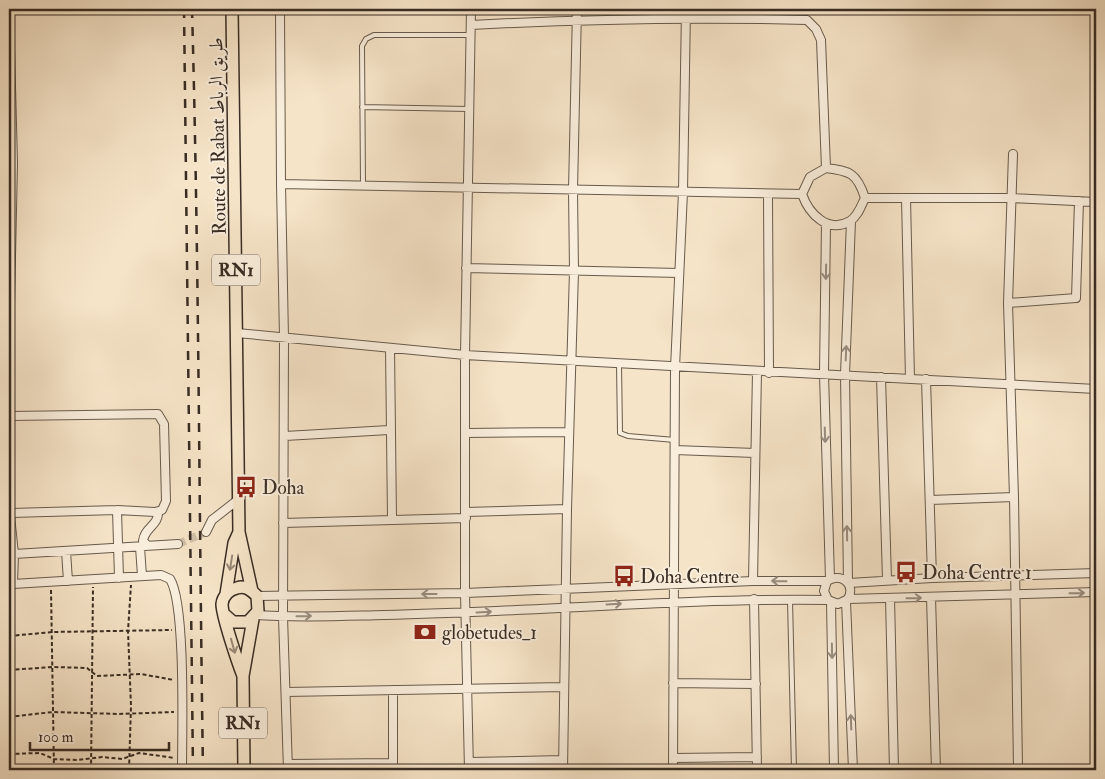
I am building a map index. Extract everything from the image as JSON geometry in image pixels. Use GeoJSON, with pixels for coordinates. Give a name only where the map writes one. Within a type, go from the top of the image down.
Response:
{"type":"FeatureCollection","features":[{"type":"Feature","properties":{"kind":"main road","name":"Route de Rabat طريق الرباط"},"geometry":{"type":"LineString","coordinates":[[232,9],[239,532],[254,594]]}},
{"type":"Feature","properties":{"kind":"main road","name":"Route de Rabat طريق الرباط"},"geometry":{"type":"LineString","coordinates":[[226,594],[234,543],[239,532]]}},
{"type":"Feature","properties":{"kind":"main road"},"geometry":{"type":"LineString","coordinates":[[226,594],[242,587],[254,594]]}},
{"type":"Feature","properties":{"kind":"main road","name":"RN1"},"geometry":{"type":"LineString","coordinates":[[226,594],[222,604],[243,676]]}},
{"type":"Feature","properties":{"kind":"main road","name":"RN1"},"geometry":{"type":"LineString","coordinates":[[244,770],[243,676],[254,617],[259,604],[254,594]]}},
{"type":"Feature","properties":{"kind":"main road"},"geometry":{"type":"LineString","coordinates":[[225,615],[238,624],[254,617]]}},
{"type":"Feature","properties":{"kind":"street"},"geometry":{"type":"LineString","coordinates":[[9,9],[11,139],[9,351]]}},
{"type":"Feature","properties":{"kind":"street"},"geometry":{"type":"LineString","coordinates":[[280,9],[284,338],[283,617],[288,767],[393,767],[393,690]]}},
{"type":"Feature","properties":{"kind":"street"},"geometry":{"type":"LineString","coordinates":[[471,9],[465,355],[465,593],[469,766],[563,760]]}},
{"type":"Feature","properties":{"kind":"street"},"geometry":{"type":"LineString","coordinates":[[563,770],[570,361],[574,271],[573,190],[577,9]]}},
{"type":"Feature","properties":{"kind":"street"},"geometry":{"type":"LineString","coordinates":[[471,26],[686,13],[807,20],[816,29],[820,40],[826,168]]}},
{"type":"Feature","properties":{"kind":"street"},"geometry":{"type":"LineString","coordinates":[[672,770],[675,368],[683,192],[686,13]]}},
{"type":"Feature","properties":{"kind":"street"},"geometry":{"type":"LineString","coordinates":[[1013,154],[1008,303],[1014,497],[1018,770]]}},
{"type":"Feature","properties":{"kind":"street"},"geometry":{"type":"LineString","coordinates":[[851,220],[837,226],[826,224],[807,209],[802,194],[810,177],[826,168],[846,170],[860,180],[865,198],[851,220],[845,375],[848,582],[851,589],[847,600],[853,770]]}},
{"type":"Feature","properties":{"kind":"street"},"geometry":{"type":"LineString","coordinates":[[281,184],[802,194]]}},
{"type":"Feature","properties":{"kind":"street"},"geometry":{"type":"LineString","coordinates":[[768,194],[769,372]]}},
{"type":"Feature","properties":{"kind":"street"},"geometry":{"type":"LineString","coordinates":[[865,198],[1011,198],[1096,202]]}},
{"type":"Feature","properties":{"kind":"street"},"geometry":{"type":"LineString","coordinates":[[906,198],[910,378]]}},
{"type":"Feature","properties":{"kind":"street"},"geometry":{"type":"LineString","coordinates":[[1008,303],[1076,298],[1079,201]]}},
{"type":"Feature","properties":{"kind":"street"},"geometry":{"type":"LineString","coordinates":[[826,224],[824,374],[828,580],[824,591],[829,601],[834,770]]}},
{"type":"Feature","properties":{"kind":"street"},"geometry":{"type":"LineString","coordinates":[[466,268],[679,273]]}},
{"type":"Feature","properties":{"kind":"street"},"geometry":{"type":"LineString","coordinates":[[236,333],[465,355],[675,368],[910,378],[1011,386],[1096,389]]}},
{"type":"Feature","properties":{"kind":"street"},"geometry":{"type":"LineString","coordinates":[[390,348],[389,430],[392,519]]}},
{"type":"Feature","properties":{"kind":"street"},"geometry":{"type":"LineString","coordinates":[[753,580],[757,372]]}},
{"type":"Feature","properties":{"kind":"street"},"geometry":{"type":"LineString","coordinates":[[881,377],[887,580]]}},
{"type":"Feature","properties":{"kind":"street"},"geometry":{"type":"LineString","coordinates":[[926,379],[932,578]]}},
{"type":"Feature","properties":{"kind":"street"},"geometry":{"type":"LineString","coordinates":[[9,416],[158,414],[164,424],[166,501],[164,508],[158,512],[10,509],[14,554],[11,586],[161,575],[170,579],[176,597],[179,630],[182,770]]}},
{"type":"Feature","properties":{"kind":"street"},"geometry":{"type":"LineString","coordinates":[[284,436],[389,430]]}},
{"type":"Feature","properties":{"kind":"street"},"geometry":{"type":"LineString","coordinates":[[465,433],[569,432]]}},
{"type":"Feature","properties":{"kind":"street"},"geometry":{"type":"LineString","coordinates":[[674,450],[756,453]]}},
{"type":"Feature","properties":{"kind":"street"},"geometry":{"type":"LineString","coordinates":[[930,500],[1014,497]]}},
{"type":"Feature","properties":{"kind":"street"},"geometry":{"type":"LineString","coordinates":[[206,532],[212,520],[238,499]]}},
{"type":"Feature","properties":{"kind":"street"},"geometry":{"type":"LineString","coordinates":[[284,523],[567,509]]}},
{"type":"Feature","properties":{"kind":"street"},"geometry":{"type":"LineString","coordinates":[[117,510],[119,578]]}},
{"type":"Feature","properties":{"kind":"street"},"geometry":{"type":"LineString","coordinates":[[142,576],[144,536],[157,520],[158,512]]}},
{"type":"Feature","properties":{"kind":"street"},"geometry":{"type":"LineString","coordinates":[[14,554],[178,544]]}},
{"type":"Feature","properties":{"kind":"street"},"geometry":{"type":"LineString","coordinates":[[66,551],[68,581]]}},
{"type":"Feature","properties":{"kind":"street"},"geometry":{"type":"LineString","coordinates":[[254,594],[465,593],[753,580],[828,580],[842,578],[848,582],[1096,574]]}},
{"type":"Feature","properties":{"kind":"street"},"geometry":{"type":"LineString","coordinates":[[254,617],[466,613],[674,601],[754,599],[829,601],[838,604],[847,600],[890,598],[1096,592]]}},
{"type":"Feature","properties":{"kind":"street"},"geometry":{"type":"LineString","coordinates":[[931,597],[936,770]]}},
{"type":"Feature","properties":{"kind":"street"},"geometry":{"type":"LineString","coordinates":[[890,598],[894,770]]}},
{"type":"Feature","properties":{"kind":"street"},"geometry":{"type":"LineString","coordinates":[[754,599],[757,770]]}},
{"type":"Feature","properties":{"kind":"street"},"geometry":{"type":"LineString","coordinates":[[673,683],[756,684]]}},
{"type":"Feature","properties":{"kind":"street"},"geometry":{"type":"LineString","coordinates":[[286,692],[564,687]]}},
{"type":"Feature","properties":{"kind":"street"},"geometry":{"type":"LineString","coordinates":[[673,758],[757,757]]}},
{"type":"Feature","properties":{"kind":"lane"},"geometry":{"type":"LineString","coordinates":[[362,186],[362,46],[366,39],[374,35],[471,35]]}},
{"type":"Feature","properties":{"kind":"lane"},"geometry":{"type":"LineString","coordinates":[[362,107],[469,109]]}},
{"type":"Feature","properties":{"kind":"lane"},"geometry":{"type":"LineString","coordinates":[[619,364],[620,433],[628,436],[675,440]]}},
{"type":"Feature","properties":{"kind":"lane"},"geometry":{"type":"LineString","coordinates":[[790,600],[794,770]]}},
{"type":"Feature","properties":{"kind":"path"},"geometry":{"type":"LineString","coordinates":[[129,770],[128,631],[132,577]]}},
{"type":"Feature","properties":{"kind":"path"},"geometry":{"type":"LineString","coordinates":[[91,770],[93,580]]}},
{"type":"Feature","properties":{"kind":"path"},"geometry":{"type":"LineString","coordinates":[[51,582],[54,770]]}},
{"type":"Feature","properties":{"kind":"path"},"geometry":{"type":"LineString","coordinates":[[9,636],[53,632],[93,633],[179,630]]}},
{"type":"Feature","properties":{"kind":"path"},"geometry":{"type":"LineString","coordinates":[[9,670],[53,667],[88,668],[100,676],[129,674],[181,682]]}},
{"type":"Feature","properties":{"kind":"path"},"geometry":{"type":"LineString","coordinates":[[9,717],[53,712],[91,714],[182,713]]}},
{"type":"Feature","properties":{"kind":"path"},"geometry":{"type":"LineString","coordinates":[[9,754],[40,753],[54,759],[77,760],[129,758],[139,753],[182,758]]}},
{"type":"Feature","properties":{"kind":"tunnel"},"geometry":{"type":"LineString","coordinates":[[178,544],[206,532]]}},
{"type":"Feature","properties":{"kind":"railway"},"geometry":{"type":"LineString","coordinates":[[184,9],[193,770]]}},
{"type":"Feature","properties":{"kind":"railway"},"geometry":{"type":"LineString","coordinates":[[192,9],[198,294],[203,770]]}},
{"type":"Feature","properties":{"kind":"place","name":"Doha"},"geometry":{"type":"Point","coordinates":[246,487]}},
{"type":"Feature","properties":{"kind":"place","name":"Doha Centre 1"},"geometry":{"type":"Point","coordinates":[906,572]}},
{"type":"Feature","properties":{"kind":"place","name":"Doha Centre"},"geometry":{"type":"Point","coordinates":[624,576]}},
{"type":"Feature","properties":{"kind":"place","name":"globetudes_1"},"geometry":{"type":"Point","coordinates":[425,632]}}]}
